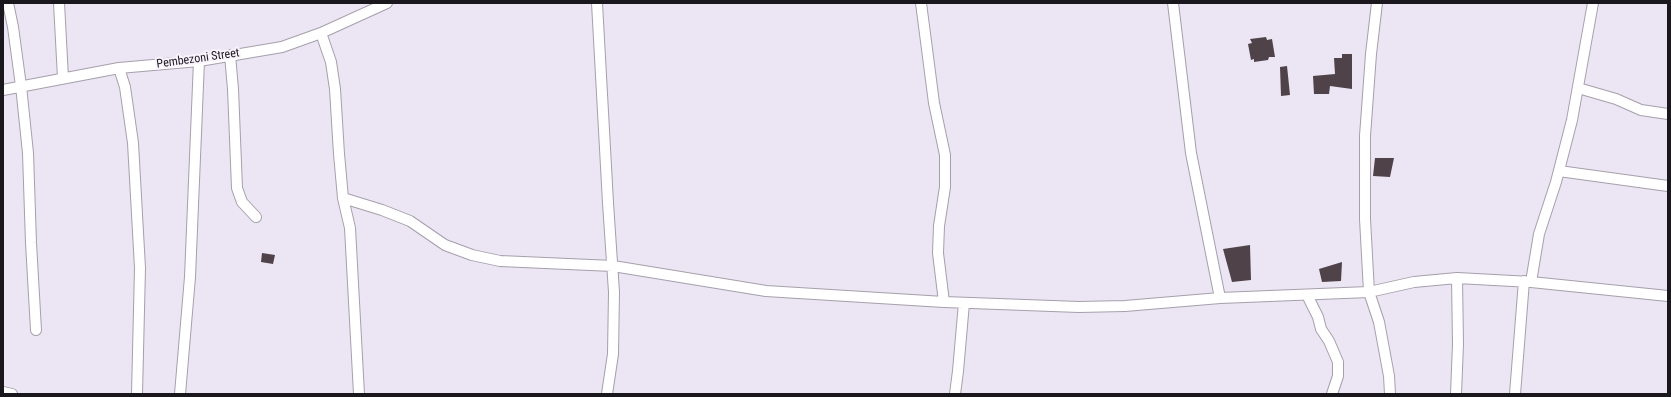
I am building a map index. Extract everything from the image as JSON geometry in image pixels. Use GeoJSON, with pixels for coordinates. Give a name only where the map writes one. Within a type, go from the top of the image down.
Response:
{"type":"FeatureCollection","features":[{"type":"Feature","properties":{"kind":"street"},"geometry":{"type":"LineString","coordinates":[[8,3],[22,86],[28,153],[36,330]]}},
{"type":"Feature","properties":{"kind":"street"},"geometry":{"type":"LineString","coordinates":[[59,3],[63,78]]}},
{"type":"Feature","properties":{"kind":"street","name":"Pembezoni Street"},"geometry":{"type":"LineString","coordinates":[[3,90],[120,68],[199,61],[282,47],[321,33],[387,3]]}},
{"type":"Feature","properties":{"kind":"street"},"geometry":{"type":"LineString","coordinates":[[597,3],[607,195],[613,266],[613,354],[607,394]]}},
{"type":"Feature","properties":{"kind":"street"},"geometry":{"type":"LineString","coordinates":[[921,3],[934,103],[945,155],[945,187],[939,226],[938,253],[944,302]]}},
{"type":"Feature","properties":{"kind":"street"},"geometry":{"type":"LineString","coordinates":[[1173,3],[1191,153],[1220,298]]}},
{"type":"Feature","properties":{"kind":"street"},"geometry":{"type":"LineString","coordinates":[[1377,3],[1371,54],[1365,136],[1365,220],[1369,292],[1379,322],[1389,376],[1390,394]]}},
{"type":"Feature","properties":{"kind":"street"},"geometry":{"type":"LineString","coordinates":[[1515,394],[1528,282],[1539,234],[1559,171],[1572,120],[1593,3]]}},
{"type":"Feature","properties":{"kind":"street"},"geometry":{"type":"LineString","coordinates":[[321,33],[332,69],[343,198],[350,236],[359,394]]}},
{"type":"Feature","properties":{"kind":"street"},"geometry":{"type":"LineString","coordinates":[[230,55],[233,89],[237,188],[242,202],[256,217]]}},
{"type":"Feature","properties":{"kind":"street"},"geometry":{"type":"LineString","coordinates":[[180,394],[190,277],[199,61]]}},
{"type":"Feature","properties":{"kind":"street"},"geometry":{"type":"LineString","coordinates":[[120,68],[126,87],[133,143],[140,268],[137,394]]}},
{"type":"Feature","properties":{"kind":"street"},"geometry":{"type":"LineString","coordinates":[[1578,88],[1616,99],[1641,110],[1668,114]]}},
{"type":"Feature","properties":{"kind":"street"},"geometry":{"type":"LineString","coordinates":[[1559,171],[1668,186]]}},
{"type":"Feature","properties":{"kind":"street"},"geometry":{"type":"LineString","coordinates":[[343,198],[382,210],[410,221],[445,245],[472,255],[500,261],[613,266],[766,292],[964,303],[1125,306],[1220,298],[1307,296],[1369,292],[1414,282],[1457,278],[1528,282],[1668,296]]}},
{"type":"Feature","properties":{"kind":"street"},"geometry":{"type":"LineString","coordinates":[[1456,394],[1458,344],[1457,278]]}},
{"type":"Feature","properties":{"kind":"street"},"geometry":{"type":"LineString","coordinates":[[1307,296],[1318,317],[1321,329],[1329,341],[1338,362],[1338,376],[1332,394]]}},
{"type":"Feature","properties":{"kind":"street"},"geometry":{"type":"LineString","coordinates":[[955,394],[964,303]]}},
{"type":"Feature","properties":{"kind":"street"},"geometry":{"type":"LineString","coordinates":[[3,392],[12,394]]}},
{"type":"Feature","properties":{"kind":"building"},"geometry":{"type":"Polygon","coordinates":[[[1266,37],[1267,40],[1272,39],[1275,57],[1269,57],[1268,60],[1254,62],[1254,59],[1251,60],[1248,44],[1252,43],[1250,39],[1266,37]]]}},
{"type":"Feature","properties":{"kind":"building"},"geometry":{"type":"Polygon","coordinates":[[[1342,54],[1352,54],[1352,89],[1330,86],[1329,94],[1314,94],[1313,76],[1335,74],[1334,58],[1342,58],[1342,54]]]}},
{"type":"Feature","properties":{"kind":"building"},"geometry":{"type":"Polygon","coordinates":[[[1287,66],[1290,95],[1281,96],[1280,67],[1287,66]]]}},
{"type":"Feature","properties":{"kind":"building"},"geometry":{"type":"Polygon","coordinates":[[[1375,158],[1394,158],[1390,177],[1373,176],[1375,158]]]}},
{"type":"Feature","properties":{"kind":"building"},"geometry":{"type":"Polygon","coordinates":[[[1250,245],[1251,280],[1232,282],[1223,249],[1250,245]]]}},
{"type":"Feature","properties":{"kind":"building"},"geometry":{"type":"Polygon","coordinates":[[[262,253],[275,255],[273,264],[261,262],[262,253]]]}},
{"type":"Feature","properties":{"kind":"building"},"geometry":{"type":"Polygon","coordinates":[[[1342,262],[1341,281],[1322,282],[1319,269],[1342,262]]]}}]}
